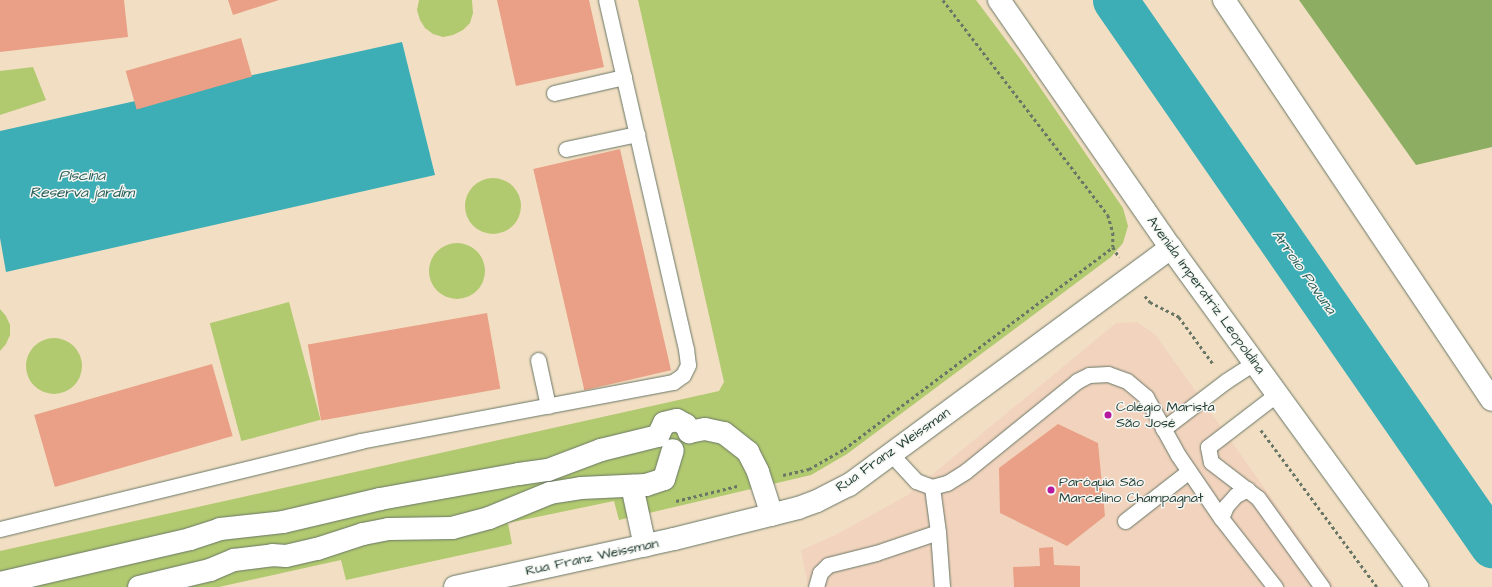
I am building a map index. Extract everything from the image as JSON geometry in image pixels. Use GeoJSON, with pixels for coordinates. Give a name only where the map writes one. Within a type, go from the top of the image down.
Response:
{"type":"FeatureCollection","features":[{"type":"Feature","properties":{"kind":"street","name":"Avenida Imperatriz Leopoldina"},"geometry":{"type":"LineString","coordinates":[[999,0],[1171,248],[1417,587]]}},
{"type":"Feature","properties":{"kind":"street"},"geometry":{"type":"LineString","coordinates":[[1224,0],[1492,400]]}},
{"type":"Feature","properties":{"kind":"street","name":"Rua Franz Weissman"},"geometry":{"type":"LineString","coordinates":[[455,587],[645,546],[772,515],[817,501],[849,484],[891,454],[1171,248]]}},
{"type":"Feature","properties":{"kind":"street"},"geometry":{"type":"LineString","coordinates":[[0,583],[190,539],[220,529],[283,522],[380,499],[548,470],[601,450],[666,443],[683,447],[688,442],[689,432],[705,429],[724,433],[748,452],[761,481],[772,515]]}},
{"type":"Feature","properties":{"kind":"street"},"geometry":{"type":"LineString","coordinates":[[139,587],[210,570],[234,560],[272,555],[286,556],[317,549],[363,534],[389,529],[452,528],[490,518],[550,493],[581,488],[639,485],[664,479],[666,443]]}},
{"type":"Feature","properties":{"kind":"street"},"geometry":{"type":"LineString","coordinates":[[639,485],[645,546]]}},
{"type":"Feature","properties":{"kind":"lane"},"geometry":{"type":"LineString","coordinates":[[0,529],[360,441],[673,382],[683,375],[688,365],[686,349],[606,0]]}},
{"type":"Feature","properties":{"kind":"lane"},"geometry":{"type":"LineString","coordinates":[[554,93],[624,77]]}},
{"type":"Feature","properties":{"kind":"lane"},"geometry":{"type":"LineString","coordinates":[[566,149],[637,134]]}},
{"type":"Feature","properties":{"kind":"lane"},"geometry":{"type":"LineString","coordinates":[[538,360],[548,406]]}},
{"type":"Feature","properties":{"kind":"lane"},"geometry":{"type":"LineString","coordinates":[[1163,429],[1254,363]]}},
{"type":"Feature","properties":{"kind":"lane"},"geometry":{"type":"LineString","coordinates":[[891,454],[916,481],[932,487],[947,483],[966,471],[1076,381],[1089,375],[1108,374],[1127,381],[1146,397],[1189,472],[1221,518],[1275,587]]}},
{"type":"Feature","properties":{"kind":"lane"},"geometry":{"type":"LineString","coordinates":[[1277,394],[1208,447],[1211,462],[1258,498],[1322,587]]}},
{"type":"Feature","properties":{"kind":"lane"},"geometry":{"type":"LineString","coordinates":[[1125,521],[1189,472]]}},
{"type":"Feature","properties":{"kind":"lane"},"geometry":{"type":"LineString","coordinates":[[932,487],[938,532],[942,587]]}},
{"type":"Feature","properties":{"kind":"lane"},"geometry":{"type":"LineString","coordinates":[[1221,518],[1226,506],[1236,495],[1248,489]]}},
{"type":"Feature","properties":{"kind":"lane"},"geometry":{"type":"LineString","coordinates":[[816,587],[820,573],[828,564],[876,553],[938,532]]}},
{"type":"Feature","properties":{"kind":"path"},"geometry":{"type":"LineString","coordinates":[[943,0],[1108,215],[1113,233],[1113,247],[1131,278],[1150,302],[1179,318],[1226,382]]}},
{"type":"Feature","properties":{"kind":"path"},"geometry":{"type":"LineString","coordinates":[[639,485],[675,501],[809,469],[844,449],[1113,247]]}},
{"type":"Feature","properties":{"kind":"path"},"geometry":{"type":"LineString","coordinates":[[1249,414],[1377,587]]}},
{"type":"Feature","properties":{"kind":"shaded area","name":"Colégio Marista São José"},"geometry":{"type":"Polygon","coordinates":[[[1137,322],[1155,334],[1335,587],[808,587],[801,550],[835,535],[906,496],[1116,323],[1137,322]]]}},
{"type":"Feature","properties":{"kind":"green space"},"geometry":{"type":"Polygon","coordinates":[[[419,0],[472,0],[473,13],[470,23],[463,30],[453,35],[443,37],[433,34],[425,28],[420,20],[417,10],[419,0]]]}},
{"type":"Feature","properties":{"kind":"green space"},"geometry":{"type":"Polygon","coordinates":[[[638,0],[976,0],[1024,64],[1123,208],[1128,226],[1123,243],[1111,257],[847,454],[811,475],[619,520],[614,501],[508,523],[512,544],[346,580],[341,560],[219,587],[0,587],[0,551],[719,391],[724,382],[638,0]]]}},
{"type":"Feature","properties":{"kind":"green space"},"geometry":{"type":"Polygon","coordinates":[[[1299,0],[1492,0],[1492,147],[1416,165],[1299,0]]]}},
{"type":"Feature","properties":{"kind":"green space"},"geometry":{"type":"Polygon","coordinates":[[[33,67],[46,100],[0,115],[0,71],[33,67]]]}},
{"type":"Feature","properties":{"kind":"green space"},"geometry":{"type":"Polygon","coordinates":[[[493,178],[504,180],[513,186],[519,195],[521,206],[519,217],[513,226],[504,232],[493,234],[482,232],[473,226],[467,217],[465,206],[467,195],[473,186],[482,180],[493,178]]]}},
{"type":"Feature","properties":{"kind":"green space"},"geometry":{"type":"Polygon","coordinates":[[[457,243],[468,245],[477,251],[483,260],[485,271],[483,282],[477,291],[468,297],[457,299],[446,297],[437,291],[431,282],[429,271],[431,260],[437,251],[446,245],[457,243]]]}},
{"type":"Feature","properties":{"kind":"green space"},"geometry":{"type":"Polygon","coordinates":[[[289,302],[321,420],[241,441],[210,323],[289,302]]]}},
{"type":"Feature","properties":{"kind":"green space"},"geometry":{"type":"Polygon","coordinates":[[[0,309],[6,316],[10,325],[10,335],[6,344],[0,351],[0,309]]]}},
{"type":"Feature","properties":{"kind":"green space"},"geometry":{"type":"Polygon","coordinates":[[[54,338],[65,340],[74,346],[80,355],[82,366],[80,377],[74,386],[65,392],[54,394],[43,392],[34,386],[28,377],[26,366],[28,355],[34,346],[43,340],[54,338]]]}},
{"type":"Feature","properties":{"kind":"water","name":"Piscina Reserva jardim"},"geometry":{"type":"Polygon","coordinates":[[[402,42],[435,175],[6,272],[0,238],[0,131],[402,42]]]}},
{"type":"Feature","properties":{"kind":"building"},"geometry":{"type":"Polygon","coordinates":[[[0,0],[124,0],[128,37],[0,52],[0,0]]]}},
{"type":"Feature","properties":{"kind":"building"},"geometry":{"type":"Polygon","coordinates":[[[228,0],[279,0],[233,15],[228,0]]]}},
{"type":"Feature","properties":{"kind":"building"},"geometry":{"type":"Polygon","coordinates":[[[497,0],[589,0],[604,67],[516,86],[497,0]]]}},
{"type":"Feature","properties":{"kind":"building"},"geometry":{"type":"Polygon","coordinates":[[[241,38],[252,76],[137,110],[126,71],[241,38]]]}},
{"type":"Feature","properties":{"kind":"building"},"geometry":{"type":"Polygon","coordinates":[[[620,149],[671,370],[584,390],[533,169],[620,149]]]}},
{"type":"Feature","properties":{"kind":"building"},"geometry":{"type":"Polygon","coordinates":[[[487,313],[500,389],[321,420],[308,345],[487,313]]]}},
{"type":"Feature","properties":{"kind":"building"},"geometry":{"type":"Polygon","coordinates":[[[212,364],[233,436],[55,487],[34,415],[212,364]]]}},
{"type":"Feature","properties":{"kind":"building","name":"Paróquia São Marcelino Champagnat"},"geometry":{"type":"Polygon","coordinates":[[[1058,424],[1098,443],[1105,516],[1067,546],[1000,513],[999,468],[1058,424]]]}},
{"type":"Feature","properties":{"kind":"building"},"geometry":{"type":"Polygon","coordinates":[[[1053,547],[1054,565],[1080,566],[1080,587],[1014,587],[1013,567],[1040,566],[1039,548],[1053,547]]]}},
{"type":"Feature","properties":{"kind":"waterway","name":"Arroio Pavuna"},"geometry":{"type":"LineString","coordinates":[[1115,0],[1492,545]]}},
{"type":"Feature","properties":{"kind":"place","name":"Colégio Marista São José"},"geometry":{"type":"Point","coordinates":[1108,415]}},
{"type":"Feature","properties":{"kind":"place","name":"Paróquia São Marcelino Champagnat"},"geometry":{"type":"Point","coordinates":[1051,490]}}]}
